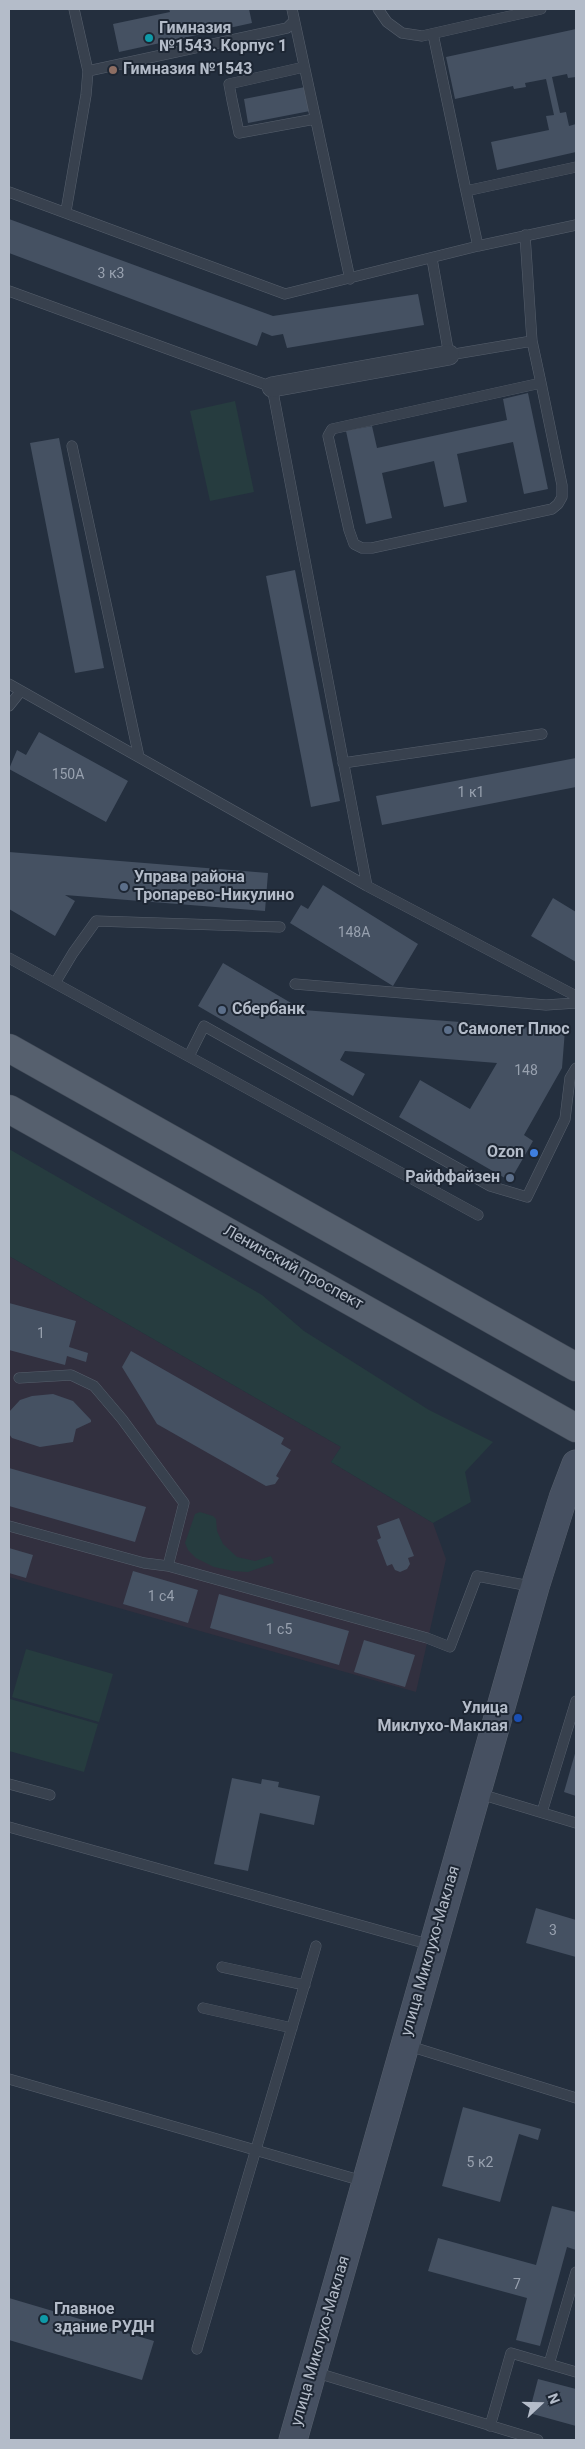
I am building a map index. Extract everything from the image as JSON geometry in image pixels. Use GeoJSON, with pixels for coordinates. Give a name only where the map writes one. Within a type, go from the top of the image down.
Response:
{"type":"FeatureCollection","features":[{"type":"Feature","properties":{"kind":"main road"},"geometry":{"type":"LineString","coordinates":[[9,1048],[576,1367]]}},
{"type":"Feature","properties":{"kind":"main road","name":"Ленинский проспект"},"geometry":{"type":"LineString","coordinates":[[9,1108],[576,1428]]}},
{"type":"Feature","properties":{"kind":"main road","name":"улица Миклухо-Маклая"},"geometry":{"type":"LineString","coordinates":[[293,2440],[535,1587],[563,1498],[576,1464]]}},
{"type":"Feature","properties":{"kind":"street"},"geometry":{"type":"LineString","coordinates":[[272,387],[449,356]]}},
{"type":"Feature","properties":{"kind":"lane"},"geometry":{"type":"LineString","coordinates":[[66,211],[86,95],[88,71],[74,9]]}},
{"type":"Feature","properties":{"kind":"lane"},"geometry":{"type":"LineString","coordinates":[[292,9],[350,279]]}},
{"type":"Feature","properties":{"kind":"lane"},"geometry":{"type":"LineString","coordinates":[[378,9],[387,22],[402,33],[422,36],[541,9]]}},
{"type":"Feature","properties":{"kind":"lane"},"geometry":{"type":"LineString","coordinates":[[88,71],[287,28],[294,21]]}},
{"type":"Feature","properties":{"kind":"lane"},"geometry":{"type":"LineString","coordinates":[[432,34],[478,246]]}},
{"type":"Feature","properties":{"kind":"lane"},"geometry":{"type":"LineString","coordinates":[[304,67],[229,84],[239,134],[315,120]]}},
{"type":"Feature","properties":{"kind":"lane"},"geometry":{"type":"LineString","coordinates":[[466,191],[576,167]]}},
{"type":"Feature","properties":{"kind":"lane"},"geometry":{"type":"LineString","coordinates":[[9,192],[66,211],[286,294],[524,235],[576,225]]}},
{"type":"Feature","properties":{"kind":"lane"},"geometry":{"type":"LineString","coordinates":[[524,235],[532,341],[541,383],[562,484],[562,497],[552,509],[372,548],[362,548],[354,544],[349,530],[328,436],[332,429],[541,383]]}},
{"type":"Feature","properties":{"kind":"lane"},"geometry":{"type":"LineString","coordinates":[[432,259],[449,356],[532,341]]}},
{"type":"Feature","properties":{"kind":"lane"},"geometry":{"type":"LineString","coordinates":[[9,290],[272,387],[367,886]]}},
{"type":"Feature","properties":{"kind":"lane"},"geometry":{"type":"LineString","coordinates":[[72,446],[139,758]]}},
{"type":"Feature","properties":{"kind":"lane"},"geometry":{"type":"LineString","coordinates":[[9,684],[367,886],[576,996]]}},
{"type":"Feature","properties":{"kind":"lane"},"geometry":{"type":"LineString","coordinates":[[9,706],[21,691]]}},
{"type":"Feature","properties":{"kind":"lane"},"geometry":{"type":"LineString","coordinates":[[343,763],[542,734]]}},
{"type":"Feature","properties":{"kind":"lane"},"geometry":{"type":"LineString","coordinates":[[55,983],[73,953],[96,921],[280,927]]}},
{"type":"Feature","properties":{"kind":"lane"},"geometry":{"type":"LineString","coordinates":[[9,958],[478,1215]]}},
{"type":"Feature","properties":{"kind":"lane"},"geometry":{"type":"LineString","coordinates":[[295,984],[546,1005],[576,1003]]}},
{"type":"Feature","properties":{"kind":"lane"},"geometry":{"type":"LineString","coordinates":[[189,1056],[204,1026],[490,1186],[527,1197],[566,1119],[570,1078],[576,1068]]}},
{"type":"Feature","properties":{"kind":"lane"},"geometry":{"type":"LineString","coordinates":[[19,1378],[71,1375],[94,1386],[122,1419],[184,1503],[168,1566]]}},
{"type":"Feature","properties":{"kind":"lane"},"geometry":{"type":"LineString","coordinates":[[9,1526],[144,1563],[168,1566],[450,1646],[477,1576],[535,1587]]}},
{"type":"Feature","properties":{"kind":"lane"},"geometry":{"type":"LineString","coordinates":[[542,1812],[576,1701]]}},
{"type":"Feature","properties":{"kind":"lane"},"geometry":{"type":"LineString","coordinates":[[9,1784],[50,1795]]}},
{"type":"Feature","properties":{"kind":"lane"},"geometry":{"type":"LineString","coordinates":[[476,1793],[576,1823]]}},
{"type":"Feature","properties":{"kind":"lane"},"geometry":{"type":"LineString","coordinates":[[9,1827],[432,1945]]}},
{"type":"Feature","properties":{"kind":"lane"},"geometry":{"type":"LineString","coordinates":[[198,2349],[258,2150],[316,1946]]}},
{"type":"Feature","properties":{"kind":"lane"},"geometry":{"type":"LineString","coordinates":[[222,1967],[304,1985]]}},
{"type":"Feature","properties":{"kind":"lane"},"geometry":{"type":"LineString","coordinates":[[203,2008],[292,2028]]}},
{"type":"Feature","properties":{"kind":"lane"},"geometry":{"type":"LineString","coordinates":[[405,2044],[576,2098]]}},
{"type":"Feature","properties":{"kind":"lane"},"geometry":{"type":"LineString","coordinates":[[9,2079],[367,2182]]}},
{"type":"Feature","properties":{"kind":"lane"},"geometry":{"type":"LineString","coordinates":[[549,2364],[576,2272]]}},
{"type":"Feature","properties":{"kind":"lane"},"geometry":{"type":"LineString","coordinates":[[490,2426],[511,2353],[576,2372]]}},
{"type":"Feature","properties":{"kind":"lane"},"geometry":{"type":"LineString","coordinates":[[312,2372],[538,2440]]}},
{"type":"Feature","properties":{"kind":"shaded area"},"geometry":{"type":"Polygon","coordinates":[[[9,1256],[341,1447],[331,1462],[433,1523],[446,1559],[416,1692],[9,1577],[9,1256]]]}},
{"type":"Feature","properties":{"kind":"green space"},"geometry":{"type":"Polygon","coordinates":[[[235,401],[254,492],[210,501],[190,411],[235,401]]]}},
{"type":"Feature","properties":{"kind":"green space"},"geometry":{"type":"Polygon","coordinates":[[[9,1149],[262,1295],[304,1331],[429,1410],[493,1442],[465,1472],[471,1502],[433,1523],[331,1462],[341,1447],[9,1256],[9,1149]]]}},
{"type":"Feature","properties":{"kind":"green space"},"geometry":{"type":"Polygon","coordinates":[[[200,1512],[213,1516],[216,1519],[217,1531],[223,1544],[237,1557],[255,1561],[271,1556],[274,1563],[248,1572],[214,1567],[196,1558],[188,1550],[185,1543],[195,1514],[200,1512]]]}},
{"type":"Feature","properties":{"kind":"green space"},"geometry":{"type":"Polygon","coordinates":[[[26,1649],[113,1674],[99,1722],[12,1697],[26,1649]]]}},
{"type":"Feature","properties":{"kind":"green space"},"geometry":{"type":"Polygon","coordinates":[[[10,1699],[98,1724],[84,1772],[9,1751],[10,1699]]]}},
{"type":"Feature","properties":{"kind":"building","name":"Гимназия №1543. Корпус 1"},"geometry":{"type":"Polygon","coordinates":[[[169,9],[249,9],[252,23],[119,52],[113,24],[170,12],[169,9]]]}},
{"type":"Feature","properties":{"kind":"building"},"geometry":{"type":"Polygon","coordinates":[[[576,29],[576,77],[568,78],[567,74],[552,77],[560,113],[566,112],[569,126],[576,124],[576,152],[497,170],[491,142],[549,130],[546,116],[554,115],[546,79],[525,83],[526,87],[514,89],[513,86],[455,99],[446,57],[576,29]]]}},
{"type":"Feature","properties":{"kind":"building"},"geometry":{"type":"Polygon","coordinates":[[[305,87],[310,111],[248,123],[244,99],[305,87]]]}},
{"type":"Feature","properties":{"kind":"building"},"geometry":{"type":"Polygon","coordinates":[[[9,219],[273,316],[418,294],[424,325],[287,348],[283,334],[272,336],[262,332],[257,346],[9,253],[9,219]]]}},
{"type":"Feature","properties":{"kind":"building"},"geometry":{"type":"Polygon","coordinates":[[[528,393],[548,489],[524,494],[513,442],[457,454],[467,502],[444,507],[434,461],[382,473],[392,518],[366,524],[346,431],[372,426],[377,448],[507,420],[503,399],[528,393]]]}},
{"type":"Feature","properties":{"kind":"building"},"geometry":{"type":"Polygon","coordinates":[[[59,438],[104,668],[75,673],[30,443],[59,438]]]}},
{"type":"Feature","properties":{"kind":"building"},"geometry":{"type":"Polygon","coordinates":[[[295,570],[340,801],[311,807],[266,576],[295,570]]]}},
{"type":"Feature","properties":{"kind":"building"},"geometry":{"type":"Polygon","coordinates":[[[39,732],[128,781],[106,822],[9,769],[17,750],[26,755],[39,732]]]}},
{"type":"Feature","properties":{"kind":"building"},"geometry":{"type":"Polygon","coordinates":[[[576,758],[576,787],[382,825],[376,796],[576,758]]]}},
{"type":"Feature","properties":{"kind":"building"},"geometry":{"type":"Polygon","coordinates":[[[9,852],[268,873],[265,911],[65,895],[75,901],[55,936],[9,909],[9,852]]]}},
{"type":"Feature","properties":{"kind":"building"},"geometry":{"type":"Polygon","coordinates":[[[323,885],[418,944],[393,986],[290,923],[301,905],[308,909],[323,885]]]}},
{"type":"Feature","properties":{"kind":"building"},"geometry":{"type":"Polygon","coordinates":[[[553,898],[576,912],[576,962],[531,936],[553,898]]]}},
{"type":"Feature","properties":{"kind":"building"},"geometry":{"type":"Polygon","coordinates":[[[223,963],[303,1010],[565,1030],[562,1068],[524,1135],[533,1141],[510,1181],[399,1117],[420,1080],[470,1109],[497,1063],[345,1051],[340,1060],[365,1074],[353,1096],[198,1006],[223,963]]]}},
{"type":"Feature","properties":{"kind":"building"},"geometry":{"type":"Polygon","coordinates":[[[9,1303],[76,1321],[69,1347],[88,1353],[86,1362],[67,1356],[65,1365],[9,1350],[9,1303]]]}},
{"type":"Feature","properties":{"kind":"building"},"geometry":{"type":"Polygon","coordinates":[[[131,1351],[284,1438],[281,1444],[291,1450],[276,1476],[279,1478],[275,1484],[266,1486],[157,1424],[122,1367],[131,1351]]]}},
{"type":"Feature","properties":{"kind":"building"},"geometry":{"type":"Polygon","coordinates":[[[53,1394],[73,1401],[91,1420],[91,1422],[76,1429],[73,1442],[40,1447],[12,1438],[9,1434],[9,1412],[20,1400],[32,1396],[53,1394]]]}},
{"type":"Feature","properties":{"kind":"building"},"geometry":{"type":"Polygon","coordinates":[[[9,1468],[146,1507],[135,1542],[9,1506],[9,1468]]]}},
{"type":"Feature","properties":{"kind":"building"},"geometry":{"type":"Polygon","coordinates":[[[399,1518],[414,1556],[408,1558],[410,1564],[407,1569],[400,1572],[395,1570],[392,1564],[387,1566],[377,1540],[381,1538],[377,1526],[399,1518]]]}},
{"type":"Feature","properties":{"kind":"building"},"geometry":{"type":"Polygon","coordinates":[[[9,1548],[33,1555],[26,1578],[9,1573],[9,1548]]]}},
{"type":"Feature","properties":{"kind":"building"},"geometry":{"type":"Polygon","coordinates":[[[133,1571],[198,1590],[188,1623],[123,1604],[133,1571]]]}},
{"type":"Feature","properties":{"kind":"building"},"geometry":{"type":"Polygon","coordinates":[[[219,1594],[349,1631],[339,1665],[210,1628],[219,1594]]]}},
{"type":"Feature","properties":{"kind":"building"},"geometry":{"type":"Polygon","coordinates":[[[364,1640],[415,1655],[405,1687],[354,1672],[364,1640]]]}},
{"type":"Feature","properties":{"kind":"building"},"geometry":{"type":"Polygon","coordinates":[[[576,1750],[576,1796],[564,1792],[576,1750]]]}},
{"type":"Feature","properties":{"kind":"building"},"geometry":{"type":"Polygon","coordinates":[[[232,1778],[261,1784],[262,1779],[279,1782],[278,1787],[320,1796],[314,1825],[260,1813],[248,1871],[214,1864],[232,1778]]]}},
{"type":"Feature","properties":{"kind":"building"},"geometry":{"type":"Polygon","coordinates":[[[536,1908],[576,1920],[576,1957],[526,1943],[536,1908]]]}},
{"type":"Feature","properties":{"kind":"building"},"geometry":{"type":"Polygon","coordinates":[[[463,2107],[541,2129],[538,2140],[519,2134],[500,2202],[442,2186],[463,2107]]]}},
{"type":"Feature","properties":{"kind":"building"},"geometry":{"type":"Polygon","coordinates":[[[552,2206],[576,2212],[576,2250],[567,2247],[540,2346],[516,2340],[527,2298],[428,2271],[438,2238],[536,2265],[552,2206]]]}},
{"type":"Feature","properties":{"kind":"building","name":"Главное здание РУДН"},"geometry":{"type":"Polygon","coordinates":[[[9,2298],[154,2341],[142,2380],[9,2340],[9,2298]]]}},
{"type":"Feature","properties":{"kind":"building"},"geometry":{"type":"Polygon","coordinates":[[[538,2379],[576,2389],[576,2426],[529,2413],[538,2379]]]}},
{"type":"Feature","properties":{"kind":"place","name":"Гимназия №1543. Корпус 1"},"geometry":{"type":"Point","coordinates":[149,38]}},
{"type":"Feature","properties":{"kind":"place","name":"Гимназия №1543"},"geometry":{"type":"Point","coordinates":[113,70]}},
{"type":"Feature","properties":{"kind":"place","name":"Управа района Тропарево-Никулино"},"geometry":{"type":"Point","coordinates":[124,887]}},
{"type":"Feature","properties":{"kind":"place","name":"Сбербанк"},"geometry":{"type":"Point","coordinates":[222,1010]}},
{"type":"Feature","properties":{"kind":"place","name":"Самолет Плюс"},"geometry":{"type":"Point","coordinates":[448,1030]}},
{"type":"Feature","properties":{"kind":"place","name":"Ozon"},"geometry":{"type":"Point","coordinates":[534,1153]}},
{"type":"Feature","properties":{"kind":"place","name":"Райффайзен"},"geometry":{"type":"Point","coordinates":[510,1178]}},
{"type":"Feature","properties":{"kind":"place","name":"Улица Миклухо-Маклая"},"geometry":{"type":"Point","coordinates":[518,1718]}},
{"type":"Feature","properties":{"kind":"place","name":"Главное здание РУДН"},"geometry":{"type":"Point","coordinates":[44,2319]}}]}
